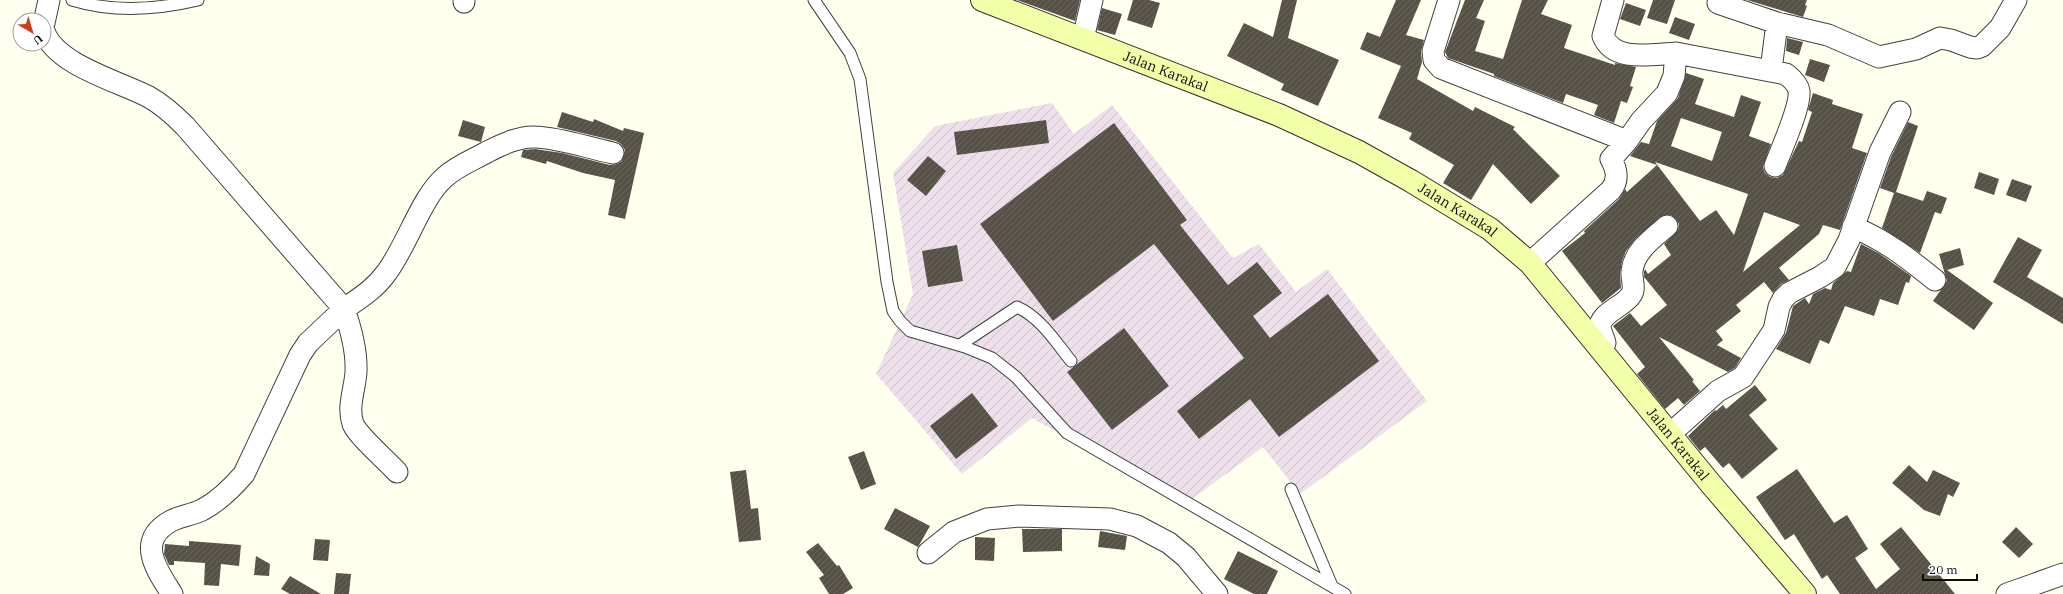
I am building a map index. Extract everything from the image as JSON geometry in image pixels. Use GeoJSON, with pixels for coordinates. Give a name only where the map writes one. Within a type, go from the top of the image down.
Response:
{"type":"FeatureCollection","features":[{"type":"Feature","properties":{"kind":"main road","name":"Jalan Karakal"},"geometry":{"type":"LineString","coordinates":[[982,0],[1279,115],[1359,152],[1411,181],[1490,229],[1530,263],[1670,434],[1805,594]]}},
{"type":"Feature","properties":{"kind":"street"},"geometry":{"type":"LineString","coordinates":[[46,12],[49,0]]}},
{"type":"Feature","properties":{"kind":"street"},"geometry":{"type":"LineString","coordinates":[[1083,39],[1092,0]]}},
{"type":"Feature","properties":{"kind":"street"},"geometry":{"type":"LineString","coordinates":[[1450,0],[1433,56],[1441,68],[1627,141]]}},
{"type":"Feature","properties":{"kind":"street"},"geometry":{"type":"LineString","coordinates":[[1613,0],[1603,36],[1610,47],[1617,51],[1630,55],[1676,53],[1771,70],[1791,77],[1798,86],[1800,92],[1795,111],[1775,166]]}},
{"type":"Feature","properties":{"kind":"street"},"geometry":{"type":"LineString","coordinates":[[1718,3],[1777,23],[1828,35],[1879,57],[1916,49],[1940,38],[1977,48],[1986,44],[2000,28],[2016,0]]}},
{"type":"Feature","properties":{"kind":"street"},"geometry":{"type":"LineString","coordinates":[[1771,70],[1777,23]]}},
{"type":"Feature","properties":{"kind":"street"},"geometry":{"type":"LineString","coordinates":[[52,44],[73,61],[97,75],[149,97],[169,110],[190,132],[344,309],[352,332],[356,354],[356,373],[352,404],[353,425],[397,472]]}},
{"type":"Feature","properties":{"kind":"street"},"geometry":{"type":"LineString","coordinates":[[1530,263],[1614,186],[1617,174],[1611,159],[1627,141],[1641,121],[1667,93],[1674,76],[1676,53]]}},
{"type":"Feature","properties":{"kind":"street"},"geometry":{"type":"LineString","coordinates":[[1670,434],[1718,391],[1743,377],[1774,330],[1783,299],[1789,293],[1832,271],[1849,240],[1880,152],[1900,112]]}},
{"type":"Feature","properties":{"kind":"street"},"geometry":{"type":"LineString","coordinates":[[172,594],[152,557],[151,543],[154,537],[158,531],[172,521],[194,514],[212,504],[233,486],[244,474],[300,355],[308,343],[344,309],[362,297],[386,274],[403,249],[423,207],[434,189],[444,177],[456,168],[493,149],[524,137],[550,139],[612,153]]}},
{"type":"Feature","properties":{"kind":"street"},"geometry":{"type":"LineString","coordinates":[[1601,349],[1606,343],[1600,329],[1601,324],[1605,318],[1631,296],[1633,288],[1632,270],[1637,256],[1648,242],[1666,226]]}},
{"type":"Feature","properties":{"kind":"street"},"geometry":{"type":"LineString","coordinates":[[1853,228],[1875,236],[1898,251],[1935,280]]}},
{"type":"Feature","properties":{"kind":"street"},"geometry":{"type":"LineString","coordinates":[[928,553],[954,532],[994,518],[1019,516],[1110,519],[1137,526],[1169,543],[1186,557],[1217,594]]}},
{"type":"Feature","properties":{"kind":"street"},"geometry":{"type":"LineString","coordinates":[[2007,594],[2063,574]]}},
{"type":"Feature","properties":{"kind":"lane"},"geometry":{"type":"LineString","coordinates":[[72,0],[111,8],[155,9],[198,0]]}},
{"type":"Feature","properties":{"kind":"lane"},"geometry":{"type":"LineString","coordinates":[[814,0],[850,53],[860,79],[887,282],[893,311],[900,321],[910,331],[981,352],[1006,368],[1067,433],[1345,594]]}},
{"type":"Feature","properties":{"kind":"lane"},"geometry":{"type":"LineString","coordinates":[[960,345],[1017,307],[1029,313],[1038,321],[1071,361]]}},
{"type":"Feature","properties":{"kind":"lane"},"geometry":{"type":"LineString","coordinates":[[1291,489],[1332,586]]}},
{"type":"Feature","properties":{"kind":"shaded area"},"geometry":{"type":"Polygon","coordinates":[[[1052,103],[1074,134],[1112,105],[1233,258],[1259,244],[1296,292],[1327,269],[1427,401],[1300,494],[1263,447],[1185,504],[1032,418],[962,474],[876,374],[913,294],[893,173],[935,126],[1052,103]]]}},
{"type":"Feature","properties":{"kind":"building"},"geometry":{"type":"Polygon","coordinates":[[[1017,0],[1080,0],[1075,21],[1017,0]]]}},
{"type":"Feature","properties":{"kind":"building"},"geometry":{"type":"Polygon","coordinates":[[[1133,0],[1149,0],[1160,3],[1152,28],[1127,20],[1133,0]]]}},
{"type":"Feature","properties":{"kind":"building"},"geometry":{"type":"Polygon","coordinates":[[[1282,0],[1297,0],[1288,38],[1339,60],[1318,106],[1281,90],[1284,84],[1227,56],[1244,23],[1273,37],[1282,0]]]}},
{"type":"Feature","properties":{"kind":"building"},"geometry":{"type":"Polygon","coordinates":[[[1396,0],[1421,0],[1406,35],[1424,40],[1421,52],[1422,62],[1417,79],[1473,111],[1475,107],[1515,127],[1513,129],[1560,176],[1531,204],[1493,164],[1471,200],[1443,183],[1454,165],[1409,139],[1412,133],[1378,118],[1401,66],[1360,49],[1367,32],[1380,37],[1396,0]]]}},
{"type":"Feature","properties":{"kind":"building"},"geometry":{"type":"Polygon","coordinates":[[[1465,0],[1484,0],[1476,18],[1485,21],[1475,51],[1503,59],[1522,0],[1548,0],[1541,14],[1572,25],[1564,48],[1615,65],[1615,63],[1636,67],[1630,86],[1633,87],[1627,103],[1621,101],[1614,123],[1594,115],[1598,105],[1566,94],[1563,103],[1494,76],[1494,74],[1448,58],[1445,52],[1465,0]]]}},
{"type":"Feature","properties":{"kind":"building"},"geometry":{"type":"Polygon","coordinates":[[[1653,0],[1675,0],[1667,24],[1647,18],[1653,0]]]}},
{"type":"Feature","properties":{"kind":"building"},"geometry":{"type":"Polygon","coordinates":[[[1747,0],[1807,0],[1805,5],[1807,6],[1803,17],[1747,0]]]}},
{"type":"Feature","properties":{"kind":"building"},"geometry":{"type":"Polygon","coordinates":[[[1626,3],[1646,10],[1640,26],[1620,19],[1626,3]]]}},
{"type":"Feature","properties":{"kind":"building"},"geometry":{"type":"Polygon","coordinates":[[[1102,8],[1122,14],[1115,35],[1097,30],[1102,8]]]}},
{"type":"Feature","properties":{"kind":"building"},"geometry":{"type":"Polygon","coordinates":[[[1675,17],[1695,24],[1689,40],[1669,33],[1675,17]]]}},
{"type":"Feature","properties":{"kind":"building"},"geometry":{"type":"Polygon","coordinates":[[[1787,38],[1803,42],[1799,55],[1786,51],[1787,38]]]}},
{"type":"Feature","properties":{"kind":"building"},"geometry":{"type":"Polygon","coordinates":[[[1810,59],[1830,65],[1824,82],[1805,75],[1810,59]]]}},
{"type":"Feature","properties":{"kind":"building"},"geometry":{"type":"Polygon","coordinates":[[[1686,73],[1704,79],[1695,104],[1734,117],[1741,95],[1761,102],[1749,136],[1771,144],[1763,167],[1765,173],[1770,177],[1777,178],[1783,175],[1799,141],[1802,142],[1812,112],[1808,110],[1813,93],[1833,100],[1832,104],[1863,114],[1852,148],[1867,153],[1840,230],[1823,225],[1819,234],[1779,268],[1789,280],[1781,284],[1773,293],[1764,282],[1736,305],[1741,311],[1716,331],[1723,340],[1717,345],[1741,358],[1735,368],[1728,372],[1659,337],[1694,380],[1692,381],[1700,391],[1684,405],[1678,398],[1665,409],[1637,374],[1645,367],[1613,326],[1630,313],[1641,326],[1667,305],[1644,277],[1644,272],[1645,269],[1648,274],[1671,255],[1664,244],[1678,230],[1679,224],[1676,219],[1671,215],[1660,217],[1636,238],[1626,251],[1622,261],[1620,274],[1621,288],[1602,303],[1562,251],[1585,233],[1584,231],[1619,199],[1625,189],[1627,192],[1657,165],[1630,156],[1641,142],[1649,144],[1657,121],[1678,98],[1686,73]],[[1681,118],[1671,146],[1712,161],[1722,132],[1681,118]],[[1655,162],[1700,221],[1716,210],[1734,235],[1748,194],[1655,162]],[[1764,212],[1743,272],[1800,225],[1764,212]]]}},
{"type":"Feature","properties":{"kind":"building"},"geometry":{"type":"Polygon","coordinates":[[[562,112],[593,122],[594,119],[623,131],[624,128],[644,133],[625,219],[608,215],[615,180],[583,173],[547,161],[546,164],[521,157],[523,150],[535,149],[562,153],[610,165],[617,164],[622,161],[625,150],[621,144],[616,141],[557,127],[562,112]]]}},
{"type":"Feature","properties":{"kind":"building"},"geometry":{"type":"Polygon","coordinates":[[[463,120],[485,127],[481,142],[458,136],[463,120]]]}},
{"type":"Feature","properties":{"kind":"building"},"geometry":{"type":"Polygon","coordinates":[[[1046,120],[1049,143],[957,155],[954,132],[1046,120]]]}},
{"type":"Feature","properties":{"kind":"building"},"geometry":{"type":"Polygon","coordinates":[[[1908,122],[1918,126],[1896,192],[1923,201],[1927,191],[1947,198],[1941,214],[1935,212],[1920,253],[1882,228],[1894,193],[1880,188],[1891,157],[1908,122]]]}},
{"type":"Feature","properties":{"kind":"building"},"geometry":{"type":"Polygon","coordinates":[[[1114,123],[1187,220],[1180,225],[1228,285],[1257,262],[1282,293],[1253,316],[1270,338],[1328,294],[1379,361],[1279,437],[1250,399],[1199,439],[1177,411],[1244,358],[1154,244],[1053,321],[980,224],[1114,123]]]}},
{"type":"Feature","properties":{"kind":"building"},"geometry":{"type":"Polygon","coordinates":[[[928,156],[946,171],[926,196],[907,180],[928,156]]]}},
{"type":"Feature","properties":{"kind":"building"},"geometry":{"type":"Polygon","coordinates":[[[1979,172],[1999,179],[1994,195],[1974,188],[1979,172]]]}},
{"type":"Feature","properties":{"kind":"building"},"geometry":{"type":"Polygon","coordinates":[[[2012,179],[2032,186],[2026,202],[2006,195],[2012,179]]]}},
{"type":"Feature","properties":{"kind":"building"},"geometry":{"type":"Polygon","coordinates":[[[2018,237],[2042,250],[2027,277],[2063,298],[2063,324],[1993,282],[2018,237]]]}},
{"type":"Feature","properties":{"kind":"building"},"geometry":{"type":"Polygon","coordinates":[[[1861,244],[1880,254],[1911,276],[1909,283],[1906,282],[1898,305],[1880,299],[1874,316],[1845,306],[1829,344],[1820,340],[1810,364],[1776,349],[1786,333],[1793,306],[1805,298],[1809,304],[1813,294],[1825,288],[1831,290],[1833,283],[1847,271],[1851,272],[1861,244]]]}},
{"type":"Feature","properties":{"kind":"building"},"geometry":{"type":"Polygon","coordinates":[[[957,245],[963,281],[928,287],[922,251],[957,245]]]}},
{"type":"Feature","properties":{"kind":"building"},"geometry":{"type":"Polygon","coordinates":[[[1960,248],[1964,265],[1947,270],[1993,303],[1974,330],[1933,301],[1947,281],[1939,254],[1960,248]]]}},
{"type":"Feature","properties":{"kind":"building"},"geometry":{"type":"Polygon","coordinates":[[[1124,328],[1169,386],[1112,430],[1067,372],[1124,328]]]}},
{"type":"Feature","properties":{"kind":"building"},"geometry":{"type":"Polygon","coordinates":[[[1755,385],[1767,400],[1749,415],[1778,449],[1742,479],[1729,463],[1723,468],[1705,447],[1700,451],[1688,436],[1715,410],[1716,411],[1723,405],[1726,409],[1755,385]]]}},
{"type":"Feature","properties":{"kind":"building"},"geometry":{"type":"Polygon","coordinates":[[[972,393],[998,426],[956,459],[930,426],[972,393]]]}},
{"type":"Feature","properties":{"kind":"building"},"geometry":{"type":"Polygon","coordinates":[[[864,451],[876,484],[861,490],[848,457],[864,451]]]}},
{"type":"Feature","properties":{"kind":"building"},"geometry":{"type":"Polygon","coordinates":[[[1909,465],[1927,482],[1933,470],[1960,483],[1953,497],[1948,494],[1940,516],[1924,510],[1892,483],[1909,465]]]}},
{"type":"Feature","properties":{"kind":"building"},"geometry":{"type":"Polygon","coordinates":[[[1797,469],[1834,523],[1847,515],[1868,549],[1855,558],[1876,589],[1900,569],[1880,544],[1901,527],[1955,594],[1840,594],[1827,575],[1822,579],[1794,534],[1785,540],[1756,497],[1797,469]]]}},
{"type":"Feature","properties":{"kind":"building"},"geometry":{"type":"Polygon","coordinates":[[[746,470],[751,509],[758,508],[761,540],[739,542],[730,472],[746,470]]]}},
{"type":"Feature","properties":{"kind":"building"},"geometry":{"type":"Polygon","coordinates":[[[895,508],[930,526],[918,547],[884,529],[895,508]]]}},
{"type":"Feature","properties":{"kind":"building"},"geometry":{"type":"Polygon","coordinates":[[[2016,527],[2033,544],[2019,558],[2002,542],[2016,527]]]}},
{"type":"Feature","properties":{"kind":"building"},"geometry":{"type":"Polygon","coordinates":[[[1022,529],[1062,529],[1062,551],[1023,552],[1022,529]]]}},
{"type":"Feature","properties":{"kind":"building"},"geometry":{"type":"Polygon","coordinates":[[[1100,531],[1127,536],[1125,550],[1098,547],[1100,531]]]}},
{"type":"Feature","properties":{"kind":"building"},"geometry":{"type":"Polygon","coordinates":[[[975,537],[995,538],[994,561],[975,560],[975,537]]]}},
{"type":"Feature","properties":{"kind":"building"},"geometry":{"type":"Polygon","coordinates":[[[315,539],[330,540],[328,561],[313,560],[315,539]]]}},
{"type":"Feature","properties":{"kind":"building"},"geometry":{"type":"Polygon","coordinates":[[[189,541],[241,545],[239,566],[221,564],[219,586],[204,585],[205,563],[174,561],[174,565],[169,565],[164,554],[165,544],[189,546],[189,541]]]}},
{"type":"Feature","properties":{"kind":"building"},"geometry":{"type":"Polygon","coordinates":[[[818,543],[837,566],[839,565],[853,588],[843,594],[829,594],[819,578],[824,575],[806,552],[818,543]]]}},
{"type":"Feature","properties":{"kind":"building"},"geometry":{"type":"Polygon","coordinates":[[[1238,551],[1278,571],[1267,594],[1254,594],[1224,579],[1238,551]]]}},
{"type":"Feature","properties":{"kind":"building"},"geometry":{"type":"Polygon","coordinates":[[[256,556],[270,564],[269,576],[254,575],[256,556]]]}},
{"type":"Feature","properties":{"kind":"building"},"geometry":{"type":"Polygon","coordinates":[[[336,573],[351,574],[349,594],[334,594],[336,573]]]}},
{"type":"Feature","properties":{"kind":"building"},"geometry":{"type":"Polygon","coordinates":[[[290,576],[321,594],[290,594],[281,589],[290,576]]]}}]}
